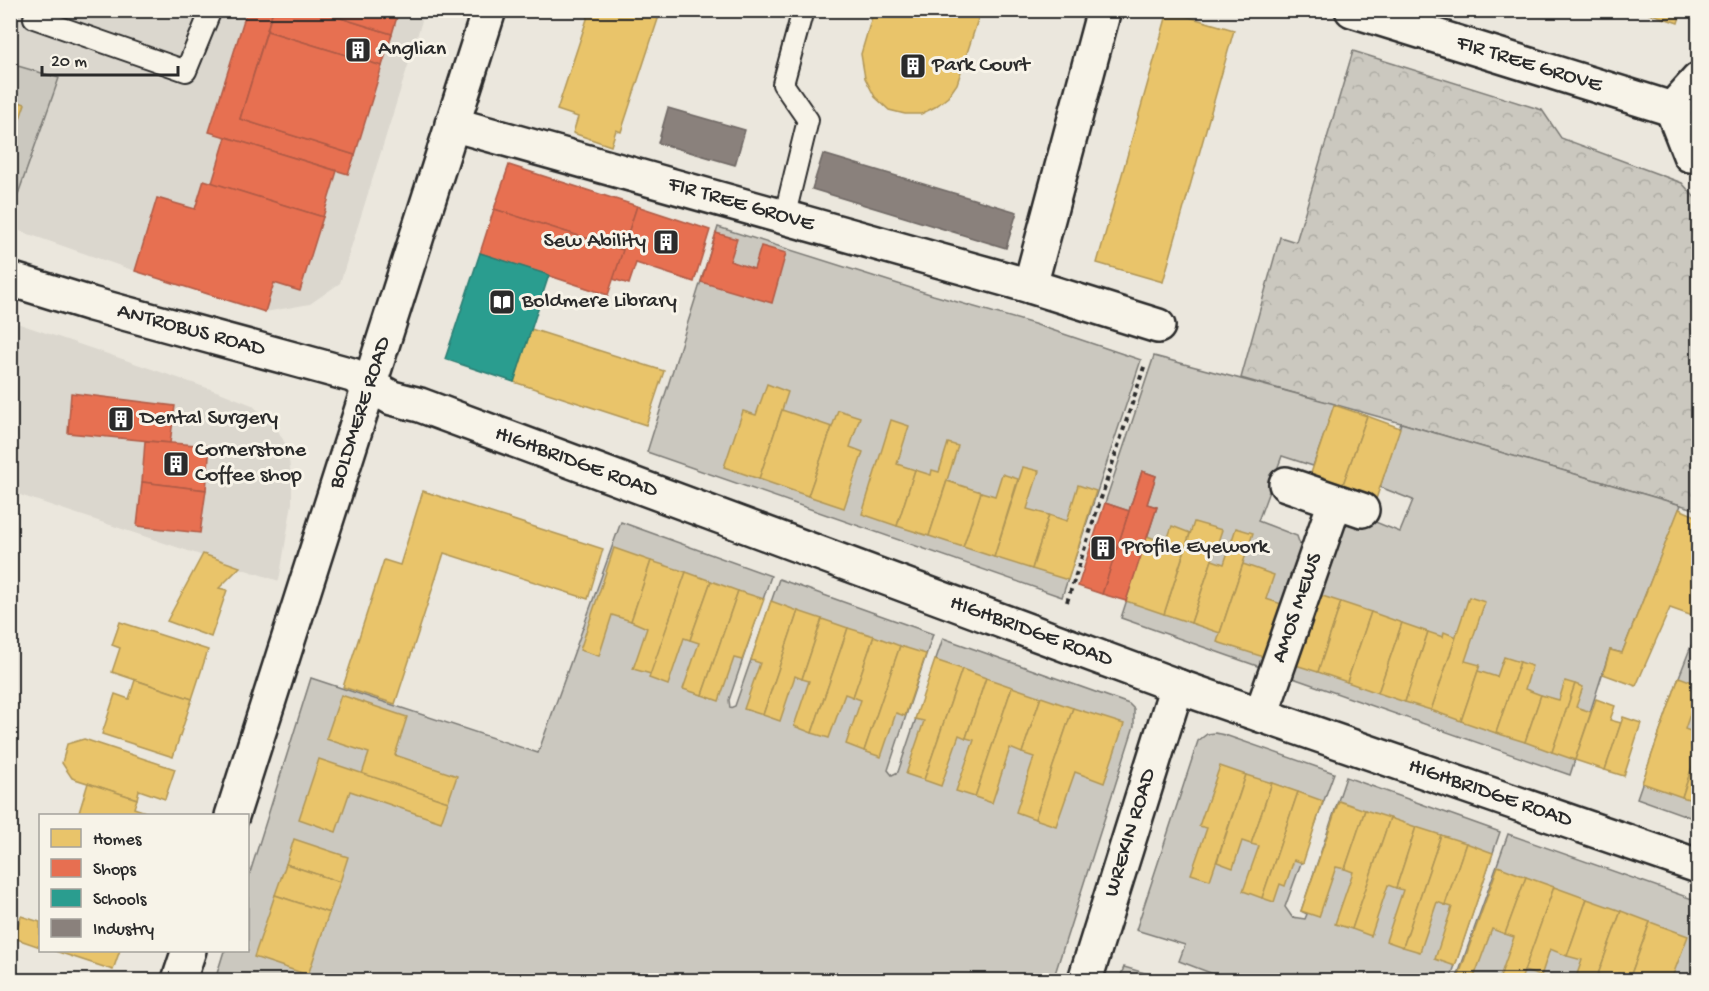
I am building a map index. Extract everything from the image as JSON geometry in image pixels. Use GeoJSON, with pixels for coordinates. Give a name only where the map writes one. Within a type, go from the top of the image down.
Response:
{"type":"FeatureCollection","features":[{"type":"Feature","properties":{"kind":"street","name":"BOLDMERE ROAD"},"geometry":{"type":"LineString","coordinates":[[233,814],[489,10]]}},
{"type":"Feature","properties":{"kind":"street"},"geometry":{"type":"LineString","coordinates":[[1030,286],[1104,10]]}},
{"type":"Feature","properties":{"kind":"street","name":"FIR TREE GROVE"},"geometry":{"type":"LineString","coordinates":[[1352,10],[1672,109]]}},
{"type":"Feature","properties":{"kind":"street"},"geometry":{"type":"LineString","coordinates":[[1690,155],[1672,109],[1698,80]]}},
{"type":"Feature","properties":{"kind":"street","name":"FIR TREE GROVE"},"geometry":{"type":"LineString","coordinates":[[452,124],[1030,286],[1158,326]]}},
{"type":"Feature","properties":{"kind":"street","name":"ANTROBUS ROAD"},"geometry":{"type":"LineString","coordinates":[[10,279],[91,304],[352,375],[370,384]]}},
{"type":"Feature","properties":{"kind":"street","name":"HIGHBRIDGE ROAD"},"geometry":{"type":"LineString","coordinates":[[370,384],[392,398],[431,410],[1177,686],[1698,866]]}},
{"type":"Feature","properties":{"kind":"street","name":"AMOS MEWS"},"geometry":{"type":"LineString","coordinates":[[1261,715],[1348,506],[1286,484]]}},
{"type":"Feature","properties":{"kind":"street","name":"WREKIN ROAD"},"geometry":{"type":"LineString","coordinates":[[1085,981],[1177,686]]}},
{"type":"Feature","properties":{"kind":"street"},"geometry":{"type":"LineString","coordinates":[[179,981],[189,952]]}},
{"type":"Feature","properties":{"kind":"lane"},"geometry":{"type":"LineString","coordinates":[[34,18],[186,71],[211,10]]}},
{"type":"Feature","properties":{"kind":"lane"},"geometry":{"type":"LineString","coordinates":[[784,218],[808,120],[783,84],[804,10]]}},
{"type":"Feature","properties":{"kind":"path"},"geometry":{"type":"LineString","coordinates":[[1054,641],[1158,326]]}},
{"type":"Feature","properties":{"kind":"shaded area"},"geometry":{"type":"Polygon","coordinates":[[[11,11],[425,11],[340,283],[310,304],[265,312],[135,271],[11,228],[11,214],[58,78],[11,64],[11,11]]]}},
{"type":"Feature","properties":{"kind":"shaded area"},"geometry":{"type":"Polygon","coordinates":[[[11,321],[252,405],[276,427],[287,447],[292,482],[292,503],[279,581],[11,492],[11,321]]]}},
{"type":"Feature","properties":{"kind":"green space"},"geometry":{"type":"Polygon","coordinates":[[[1353,51],[1542,110],[1561,138],[1682,183],[1698,201],[1698,510],[1241,378],[1280,237],[1296,242],[1353,51]]]}},
{"type":"Feature","properties":{"kind":"green space"},"geometry":{"type":"Polygon","coordinates":[[[11,64],[59,78],[11,214],[11,64]]]}},
{"type":"Feature","properties":{"kind":"green space"},"geometry":{"type":"Polygon","coordinates":[[[718,227],[933,295],[1034,324],[1141,360],[1062,597],[647,452],[718,227]]]}},
{"type":"Feature","properties":{"kind":"green space"},"geometry":{"type":"Polygon","coordinates":[[[1154,356],[1335,404],[1313,466],[1282,456],[1258,521],[1297,536],[1305,560],[1263,668],[1121,618],[1157,507],[1147,504],[1156,476],[1142,471],[1129,511],[1105,503],[1154,356]]]}},
{"type":"Feature","properties":{"kind":"green space"},"geometry":{"type":"Polygon","coordinates":[[[1401,423],[1681,505],[1622,653],[1610,650],[1570,775],[1290,677],[1341,526],[1368,519],[1400,532],[1413,500],[1380,487],[1401,423]]]}},
{"type":"Feature","properties":{"kind":"green space"},"geometry":{"type":"Polygon","coordinates":[[[621,522],[771,576],[729,700],[730,708],[735,706],[779,579],[933,634],[888,770],[892,775],[898,772],[943,638],[1129,704],[1134,709],[1134,726],[1053,980],[215,980],[224,952],[249,952],[249,876],[311,678],[538,753],[621,522]]]}},
{"type":"Feature","properties":{"kind":"green space"},"geometry":{"type":"Polygon","coordinates":[[[1698,628],[1698,820],[1637,798],[1698,628]]]}},
{"type":"Feature","properties":{"kind":"green space"},"geometry":{"type":"Polygon","coordinates":[[[1215,733],[1334,773],[1285,907],[1292,917],[1305,919],[1307,914],[1301,911],[1346,777],[1500,832],[1450,980],[1229,980],[1179,961],[1185,945],[1136,930],[1198,741],[1207,734],[1215,733]]]}},
{"type":"Feature","properties":{"kind":"green space"},"geometry":{"type":"Polygon","coordinates":[[[1508,834],[1698,901],[1698,980],[1456,980],[1508,834]]]}},
{"type":"Feature","properties":{"kind":"green space"},"geometry":{"type":"Polygon","coordinates":[[[1124,967],[1169,980],[1119,980],[1124,967]]]}},
{"type":"Feature","properties":{"kind":"building: Homes"},"geometry":{"type":"Polygon","coordinates":[[[590,10],[661,10],[621,132],[616,130],[611,146],[573,133],[578,117],[557,110],[590,10]]]}},
{"type":"Feature","properties":{"kind":"building: Homes","name":"Park Court"},"geometry":{"type":"Polygon","coordinates":[[[874,10],[981,10],[957,84],[948,97],[935,107],[921,114],[905,114],[889,110],[875,97],[865,78],[861,54],[874,10]]]}},
{"type":"Feature","properties":{"kind":"building: Homes"},"geometry":{"type":"Polygon","coordinates":[[[1640,10],[1682,10],[1678,23],[1640,10]]]}},
{"type":"Feature","properties":{"kind":"building: Homes"},"geometry":{"type":"Polygon","coordinates":[[[1168,11],[1234,30],[1163,282],[1097,263],[1168,11]]]}},
{"type":"Feature","properties":{"kind":"building: Homes"},"geometry":{"type":"Polygon","coordinates":[[[10,99],[25,104],[10,147],[10,99]]]}},
{"type":"Feature","properties":{"kind":"building: Homes"},"geometry":{"type":"Polygon","coordinates":[[[531,329],[664,371],[646,425],[514,382],[531,329]]]}},
{"type":"Feature","properties":{"kind":"building: Homes"},"geometry":{"type":"Polygon","coordinates":[[[767,384],[788,392],[759,479],[724,467],[743,411],[756,415],[767,384]]]}},
{"type":"Feature","properties":{"kind":"building: Homes"},"geometry":{"type":"Polygon","coordinates":[[[1334,405],[1367,416],[1340,493],[1308,482],[1334,405]]]}},
{"type":"Feature","properties":{"kind":"building: Homes"},"geometry":{"type":"Polygon","coordinates":[[[782,410],[832,427],[808,496],[759,479],[782,410]]]}},
{"type":"Feature","properties":{"kind":"building: Homes"},"geometry":{"type":"Polygon","coordinates":[[[838,410],[860,417],[850,447],[863,452],[844,508],[808,496],[838,410]]]}},
{"type":"Feature","properties":{"kind":"building: Homes"},"geometry":{"type":"Polygon","coordinates":[[[1367,416],[1400,428],[1374,505],[1340,493],[1367,416]]]}},
{"type":"Feature","properties":{"kind":"building: Homes"},"geometry":{"type":"Polygon","coordinates":[[[891,420],[909,426],[897,464],[915,470],[897,526],[862,514],[891,420]]]}},
{"type":"Feature","properties":{"kind":"building: Homes"},"geometry":{"type":"Polygon","coordinates":[[[948,443],[958,446],[929,536],[897,526],[915,470],[931,475],[932,470],[939,472],[948,443]]]}},
{"type":"Feature","properties":{"kind":"building: Homes"},"geometry":{"type":"Polygon","coordinates":[[[1023,467],[1039,471],[1027,509],[1049,515],[1032,569],[994,557],[1023,467]]]}},
{"type":"Feature","properties":{"kind":"building: Homes"},"geometry":{"type":"Polygon","coordinates":[[[1002,474],[1018,479],[994,557],[963,547],[981,492],[995,496],[1002,474]]]}},
{"type":"Feature","properties":{"kind":"building: Homes"},"geometry":{"type":"Polygon","coordinates":[[[947,481],[981,492],[963,547],[929,536],[947,481]]]}},
{"type":"Feature","properties":{"kind":"building: Homes"},"geometry":{"type":"Polygon","coordinates":[[[1078,485],[1096,491],[1068,580],[1032,569],[1049,515],[1067,521],[1078,485]]]}},
{"type":"Feature","properties":{"kind":"building: Homes"},"geometry":{"type":"Polygon","coordinates":[[[423,491],[603,549],[588,599],[444,553],[395,704],[343,687],[384,560],[400,565],[423,491]]]}},
{"type":"Feature","properties":{"kind":"building: Homes"},"geometry":{"type":"Polygon","coordinates":[[[1679,509],[1698,517],[1698,618],[1670,608],[1636,686],[1603,674],[1610,650],[1622,653],[1679,509]]]}},
{"type":"Feature","properties":{"kind":"building: Homes"},"geometry":{"type":"Polygon","coordinates":[[[1194,522],[1222,530],[1191,623],[1164,614],[1194,522]]]}},
{"type":"Feature","properties":{"kind":"building: Homes"},"geometry":{"type":"Polygon","coordinates":[[[1172,526],[1190,533],[1164,614],[1126,601],[1147,536],[1166,543],[1172,526]]]}},
{"type":"Feature","properties":{"kind":"building: Homes"},"geometry":{"type":"Polygon","coordinates":[[[1236,528],[1253,533],[1220,633],[1191,623],[1212,560],[1224,564],[1236,528]]]}},
{"type":"Feature","properties":{"kind":"building: Homes"},"geometry":{"type":"Polygon","coordinates":[[[614,548],[651,561],[631,621],[612,615],[599,656],[580,650],[614,548]]]}},
{"type":"Feature","properties":{"kind":"building: Homes"},"geometry":{"type":"Polygon","coordinates":[[[203,554],[240,567],[219,588],[227,590],[211,637],[167,621],[203,554]]]}},
{"type":"Feature","properties":{"kind":"building: Homes"},"geometry":{"type":"Polygon","coordinates":[[[651,561],[686,572],[651,674],[633,669],[647,628],[631,621],[651,561]]]}},
{"type":"Feature","properties":{"kind":"building: Homes"},"geometry":{"type":"Polygon","coordinates":[[[1243,564],[1274,575],[1266,599],[1291,607],[1273,660],[1217,642],[1243,564]]]}},
{"type":"Feature","properties":{"kind":"building: Homes"},"geometry":{"type":"Polygon","coordinates":[[[686,572],[711,581],[690,640],[684,638],[668,685],[649,678],[686,572]]]}},
{"type":"Feature","properties":{"kind":"building: Homes"},"geometry":{"type":"Polygon","coordinates":[[[711,581],[738,591],[702,695],[683,689],[699,643],[690,640],[711,581]]]}},
{"type":"Feature","properties":{"kind":"building: Homes"},"geometry":{"type":"Polygon","coordinates":[[[738,591],[764,599],[742,660],[734,658],[719,701],[702,695],[738,591]]]}},
{"type":"Feature","properties":{"kind":"building: Homes"},"geometry":{"type":"Polygon","coordinates":[[[1313,593],[1341,602],[1318,672],[1289,663],[1313,593]]]}},
{"type":"Feature","properties":{"kind":"building: Homes"},"geometry":{"type":"Polygon","coordinates":[[[1469,597],[1485,602],[1465,661],[1480,665],[1461,721],[1431,710],[1469,597]]]}},
{"type":"Feature","properties":{"kind":"building: Homes"},"geometry":{"type":"Polygon","coordinates":[[[771,601],[798,611],[763,715],[744,709],[760,663],[751,660],[771,601]]]}},
{"type":"Feature","properties":{"kind":"building: Homes"},"geometry":{"type":"Polygon","coordinates":[[[1341,602],[1371,612],[1347,682],[1318,672],[1341,602]]]}},
{"type":"Feature","properties":{"kind":"building: Homes"},"geometry":{"type":"Polygon","coordinates":[[[798,611],[822,619],[802,679],[795,676],[780,721],[763,715],[798,611]]]}},
{"type":"Feature","properties":{"kind":"building: Homes"},"geometry":{"type":"Polygon","coordinates":[[[1371,612],[1402,623],[1378,693],[1347,682],[1371,612]]]}},
{"type":"Feature","properties":{"kind":"building: Homes"},"geometry":{"type":"Polygon","coordinates":[[[822,619],[848,628],[812,733],[794,726],[809,681],[802,679],[822,619]]]}},
{"type":"Feature","properties":{"kind":"building: Homes"},"geometry":{"type":"Polygon","coordinates":[[[120,622],[208,650],[192,699],[112,672],[120,648],[112,645],[120,622]]]}},
{"type":"Feature","properties":{"kind":"building: Homes"},"geometry":{"type":"Polygon","coordinates":[[[1402,623],[1428,632],[1405,702],[1378,693],[1402,623]]]}},
{"type":"Feature","properties":{"kind":"building: Homes"},"geometry":{"type":"Polygon","coordinates":[[[848,628],[874,636],[853,697],[845,694],[829,738],[812,733],[848,628]]]}},
{"type":"Feature","properties":{"kind":"building: Homes"},"geometry":{"type":"Polygon","coordinates":[[[1428,632],[1443,637],[1444,632],[1456,637],[1431,710],[1405,702],[1428,632]]]}},
{"type":"Feature","properties":{"kind":"building: Homes"},"geometry":{"type":"Polygon","coordinates":[[[874,636],[900,646],[864,751],[846,744],[861,700],[853,697],[874,636]]]}},
{"type":"Feature","properties":{"kind":"building: Homes"},"geometry":{"type":"Polygon","coordinates":[[[900,646],[926,654],[905,716],[896,713],[881,757],[864,751],[900,646]]]}},
{"type":"Feature","properties":{"kind":"building: Homes"},"geometry":{"type":"Polygon","coordinates":[[[1504,657],[1520,662],[1496,733],[1461,721],[1478,671],[1497,677],[1504,657]]]}},
{"type":"Feature","properties":{"kind":"building: Homes"},"geometry":{"type":"Polygon","coordinates":[[[935,660],[962,669],[924,780],[906,774],[924,721],[915,719],[935,660]]]}},
{"type":"Feature","properties":{"kind":"building: Homes"},"geometry":{"type":"Polygon","coordinates":[[[1520,662],[1532,666],[1525,689],[1541,695],[1525,742],[1496,733],[1520,662]]]}},
{"type":"Feature","properties":{"kind":"building: Homes"},"geometry":{"type":"Polygon","coordinates":[[[962,669],[986,678],[966,738],[959,735],[941,786],[924,780],[962,669]]]}},
{"type":"Feature","properties":{"kind":"building: Homes"},"geometry":{"type":"Polygon","coordinates":[[[1679,677],[1698,684],[1685,729],[1698,734],[1698,749],[1682,797],[1642,783],[1679,677]]]}},
{"type":"Feature","properties":{"kind":"building: Homes"},"geometry":{"type":"Polygon","coordinates":[[[986,678],[1012,687],[975,797],[956,791],[974,740],[966,738],[986,678]]]}},
{"type":"Feature","properties":{"kind":"building: Homes"},"geometry":{"type":"Polygon","coordinates":[[[135,680],[192,699],[173,757],[102,734],[115,694],[129,699],[135,680]]]}},
{"type":"Feature","properties":{"kind":"building: Homes"},"geometry":{"type":"Polygon","coordinates":[[[1565,681],[1575,684],[1552,752],[1525,742],[1541,695],[1559,700],[1565,681]]]}},
{"type":"Feature","properties":{"kind":"building: Homes"},"geometry":{"type":"Polygon","coordinates":[[[1575,684],[1583,687],[1576,707],[1591,712],[1575,760],[1552,752],[1575,684]]]}},
{"type":"Feature","properties":{"kind":"building: Homes"},"geometry":{"type":"Polygon","coordinates":[[[1012,687],[1041,697],[1022,753],[1010,748],[992,803],[975,797],[1012,687]]]}},
{"type":"Feature","properties":{"kind":"building: Homes"},"geometry":{"type":"Polygon","coordinates":[[[341,695],[407,717],[395,755],[457,776],[448,802],[362,774],[369,753],[326,739],[341,695]]]}},
{"type":"Feature","properties":{"kind":"building: Homes"},"geometry":{"type":"Polygon","coordinates":[[[1041,697],[1073,708],[1035,819],[1016,812],[1034,757],[1022,753],[1041,697]]]}},
{"type":"Feature","properties":{"kind":"building: Homes"},"geometry":{"type":"Polygon","coordinates":[[[1596,699],[1615,706],[1610,720],[1621,723],[1605,770],[1575,760],[1596,699]]]}},
{"type":"Feature","properties":{"kind":"building: Homes"},"geometry":{"type":"Polygon","coordinates":[[[1073,708],[1124,724],[1104,783],[1075,772],[1056,826],[1035,819],[1073,708]]]}},
{"type":"Feature","properties":{"kind":"building: Homes"},"geometry":{"type":"Polygon","coordinates":[[[1623,717],[1641,723],[1624,776],[1605,770],[1623,717]]]}},
{"type":"Feature","properties":{"kind":"building: Homes"},"geometry":{"type":"Polygon","coordinates":[[[84,739],[175,769],[165,799],[139,790],[137,799],[72,778],[62,763],[67,744],[84,739]]]}},
{"type":"Feature","properties":{"kind":"building: Homes"},"geometry":{"type":"Polygon","coordinates":[[[1698,749],[1698,802],[1682,797],[1698,749]]]}},
{"type":"Feature","properties":{"kind":"building: Homes"},"geometry":{"type":"Polygon","coordinates":[[[319,759],[448,802],[441,822],[350,791],[336,832],[299,819],[319,759]]]}},
{"type":"Feature","properties":{"kind":"building: Homes"},"geometry":{"type":"Polygon","coordinates":[[[1220,766],[1246,775],[1210,880],[1191,874],[1207,828],[1199,826],[1220,766]]]}},
{"type":"Feature","properties":{"kind":"building: Homes"},"geometry":{"type":"Polygon","coordinates":[[[1246,775],[1272,783],[1251,844],[1242,841],[1233,868],[1217,862],[1246,775]]]}},
{"type":"Feature","properties":{"kind":"building: Homes"},"geometry":{"type":"Polygon","coordinates":[[[88,783],[137,799],[134,808],[151,814],[79,814],[88,783]]]}},
{"type":"Feature","properties":{"kind":"building: Homes"},"geometry":{"type":"Polygon","coordinates":[[[1272,783],[1298,792],[1262,898],[1243,891],[1259,846],[1251,844],[1272,783]]]}},
{"type":"Feature","properties":{"kind":"building: Homes"},"geometry":{"type":"Polygon","coordinates":[[[1298,792],[1323,801],[1303,863],[1294,860],[1285,886],[1280,884],[1274,902],[1262,898],[1298,792]]]}},
{"type":"Feature","properties":{"kind":"building: Homes"},"geometry":{"type":"Polygon","coordinates":[[[1339,801],[1365,810],[1345,869],[1336,867],[1319,917],[1301,911],[1339,801]]]}},
{"type":"Feature","properties":{"kind":"building: Homes"},"geometry":{"type":"Polygon","coordinates":[[[1365,810],[1390,818],[1352,929],[1335,924],[1353,872],[1345,869],[1365,810]]]}},
{"type":"Feature","properties":{"kind":"building: Homes"},"geometry":{"type":"Polygon","coordinates":[[[1390,818],[1416,827],[1396,888],[1388,885],[1371,936],[1352,929],[1390,818]]]}},
{"type":"Feature","properties":{"kind":"building: Homes"},"geometry":{"type":"Polygon","coordinates":[[[1416,827],[1441,835],[1403,947],[1386,941],[1403,890],[1396,888],[1416,827]]]}},
{"type":"Feature","properties":{"kind":"building: Homes"},"geometry":{"type":"Polygon","coordinates":[[[1441,835],[1466,843],[1445,905],[1437,902],[1420,952],[1403,947],[1441,835]]]}},
{"type":"Feature","properties":{"kind":"building: Homes"},"geometry":{"type":"Polygon","coordinates":[[[294,839],[348,857],[340,882],[286,864],[294,839]]]}},
{"type":"Feature","properties":{"kind":"building: Homes"},"geometry":{"type":"Polygon","coordinates":[[[1466,843],[1493,853],[1455,966],[1435,959],[1452,907],[1445,905],[1466,843]]]}},
{"type":"Feature","properties":{"kind":"building: Homes"},"geometry":{"type":"Polygon","coordinates":[[[286,864],[340,882],[329,913],[275,895],[286,864]]]}},
{"type":"Feature","properties":{"kind":"building: Homes"},"geometry":{"type":"Polygon","coordinates":[[[1498,866],[1526,877],[1505,934],[1492,929],[1473,980],[1458,978],[1498,866]]]}},
{"type":"Feature","properties":{"kind":"building: Homes"},"geometry":{"type":"Polygon","coordinates":[[[1526,877],[1554,887],[1521,980],[1499,980],[1514,937],[1505,934],[1526,877]]]}},
{"type":"Feature","properties":{"kind":"building: Homes"},"geometry":{"type":"Polygon","coordinates":[[[1554,887],[1587,899],[1567,956],[1550,949],[1541,976],[1524,971],[1554,887]]]}},
{"type":"Feature","properties":{"kind":"building: Homes"},"geometry":{"type":"Polygon","coordinates":[[[275,895],[329,913],[308,975],[254,957],[275,895]]]}},
{"type":"Feature","properties":{"kind":"building: Homes"},"geometry":{"type":"Polygon","coordinates":[[[1587,899],[1621,911],[1596,980],[1575,980],[1582,960],[1567,956],[1587,899]]]}},
{"type":"Feature","properties":{"kind":"building: Homes"},"geometry":{"type":"Polygon","coordinates":[[[1621,911],[1650,922],[1630,977],[1618,973],[1615,980],[1596,980],[1621,911]]]}},
{"type":"Feature","properties":{"kind":"building: Homes"},"geometry":{"type":"Polygon","coordinates":[[[21,916],[39,922],[39,947],[14,938],[21,916]]]}},
{"type":"Feature","properties":{"kind":"building: Homes"},"geometry":{"type":"Polygon","coordinates":[[[1650,922],[1688,936],[1671,980],[1629,980],[1650,922]]]}},
{"type":"Feature","properties":{"kind":"building: Homes"},"geometry":{"type":"Polygon","coordinates":[[[1698,951],[1698,980],[1689,980],[1698,951]]]}},
{"type":"Feature","properties":{"kind":"building: Homes"},"geometry":{"type":"Polygon","coordinates":[[[58,952],[119,952],[113,970],[58,952]]]}},
{"type":"Feature","properties":{"kind":"building: Homes"},"geometry":{"type":"Polygon","coordinates":[[[10,977],[51,980],[10,980],[10,977]]]}},
{"type":"Feature","properties":{"kind":"building: Shops"},"geometry":{"type":"Polygon","coordinates":[[[247,10],[273,10],[240,119],[355,155],[348,174],[209,132],[247,10]]]}},
{"type":"Feature","properties":{"kind":"building: Shops","name":"Anglian"},"geometry":{"type":"Polygon","coordinates":[[[273,10],[315,10],[392,34],[382,66],[267,31],[273,10]]]}},
{"type":"Feature","properties":{"kind":"building: Shops"},"geometry":{"type":"Polygon","coordinates":[[[315,10],[399,10],[392,34],[315,10]]]}},
{"type":"Feature","properties":{"kind":"building: Shops"},"geometry":{"type":"Polygon","coordinates":[[[267,31],[382,66],[355,155],[240,119],[267,31]]]}},
{"type":"Feature","properties":{"kind":"building: Shops"},"geometry":{"type":"Polygon","coordinates":[[[226,137],[337,171],[323,217],[212,183],[226,137]]]}},
{"type":"Feature","properties":{"kind":"building: Shops"},"geometry":{"type":"Polygon","coordinates":[[[509,165],[637,206],[623,250],[494,209],[509,165]]]}},
{"type":"Feature","properties":{"kind":"building: Shops"},"geometry":{"type":"Polygon","coordinates":[[[204,180],[323,217],[300,291],[274,283],[265,312],[135,271],[157,198],[195,209],[204,180]]]}},
{"type":"Feature","properties":{"kind":"building: Shops","name":"Sew Ability"},"geometry":{"type":"Polygon","coordinates":[[[637,206],[710,230],[694,282],[636,263],[629,284],[613,279],[637,206]]]}},
{"type":"Feature","properties":{"kind":"building: Shops"},"geometry":{"type":"Polygon","coordinates":[[[494,209],[623,250],[608,295],[480,253],[494,209]]]}},
{"type":"Feature","properties":{"kind":"building: Shops"},"geometry":{"type":"Polygon","coordinates":[[[716,233],[737,239],[730,261],[754,269],[761,246],[786,253],[772,303],[701,282],[716,233]]]}},
{"type":"Feature","properties":{"kind":"building: Shops","name":"Dental Surgery"},"geometry":{"type":"Polygon","coordinates":[[[71,393],[175,406],[170,443],[68,433],[71,393]]]}},
{"type":"Feature","properties":{"kind":"building: Shops","name":"Cornerstone Coffee shop"},"geometry":{"type":"Polygon","coordinates":[[[145,441],[210,446],[206,490],[142,482],[145,441]]]}},
{"type":"Feature","properties":{"kind":"building: Shops"},"geometry":{"type":"Polygon","coordinates":[[[1142,471],[1156,476],[1147,504],[1157,507],[1126,601],[1102,594],[1142,471]]]}},
{"type":"Feature","properties":{"kind":"building: Shops"},"geometry":{"type":"Polygon","coordinates":[[[142,482],[206,490],[200,533],[137,526],[142,482]]]}},
{"type":"Feature","properties":{"kind":"building: Shops","name":"Profile Eyework"},"geometry":{"type":"Polygon","coordinates":[[[1105,503],[1129,511],[1102,594],[1078,586],[1105,503]]]}},
{"type":"Feature","properties":{"kind":"building: Schools","name":"Boldmere Library"},"geometry":{"type":"Polygon","coordinates":[[[480,253],[549,275],[514,382],[445,359],[480,253]]]}},
{"type":"Feature","properties":{"kind":"building: Industry"},"geometry":{"type":"Polygon","coordinates":[[[668,108],[745,130],[735,165],[658,143],[668,108]]]}},
{"type":"Feature","properties":{"kind":"building: Industry"},"geometry":{"type":"Polygon","coordinates":[[[823,154],[1017,212],[1006,248],[812,189],[823,154]]]}},
{"type":"Feature","properties":{"kind":"place","name":"Anglian"},"geometry":{"type":"Point","coordinates":[358,50]}},
{"type":"Feature","properties":{"kind":"place","name":"Park Court"},"geometry":{"type":"Point","coordinates":[913,66]}},
{"type":"Feature","properties":{"kind":"place","name":"Sew Ability"},"geometry":{"type":"Point","coordinates":[666,242]}},
{"type":"Feature","properties":{"kind":"place","name":"Boldmere Library"},"geometry":{"type":"Point","coordinates":[502,302]}},
{"type":"Feature","properties":{"kind":"place","name":"Dental Surgery"},"geometry":{"type":"Point","coordinates":[121,419]}},
{"type":"Feature","properties":{"kind":"place","name":"Cornerstone Coffee shop"},"geometry":{"type":"Point","coordinates":[176,464]}},
{"type":"Feature","properties":{"kind":"place","name":"Profile Eyework"},"geometry":{"type":"Point","coordinates":[1103,548]}}]}
